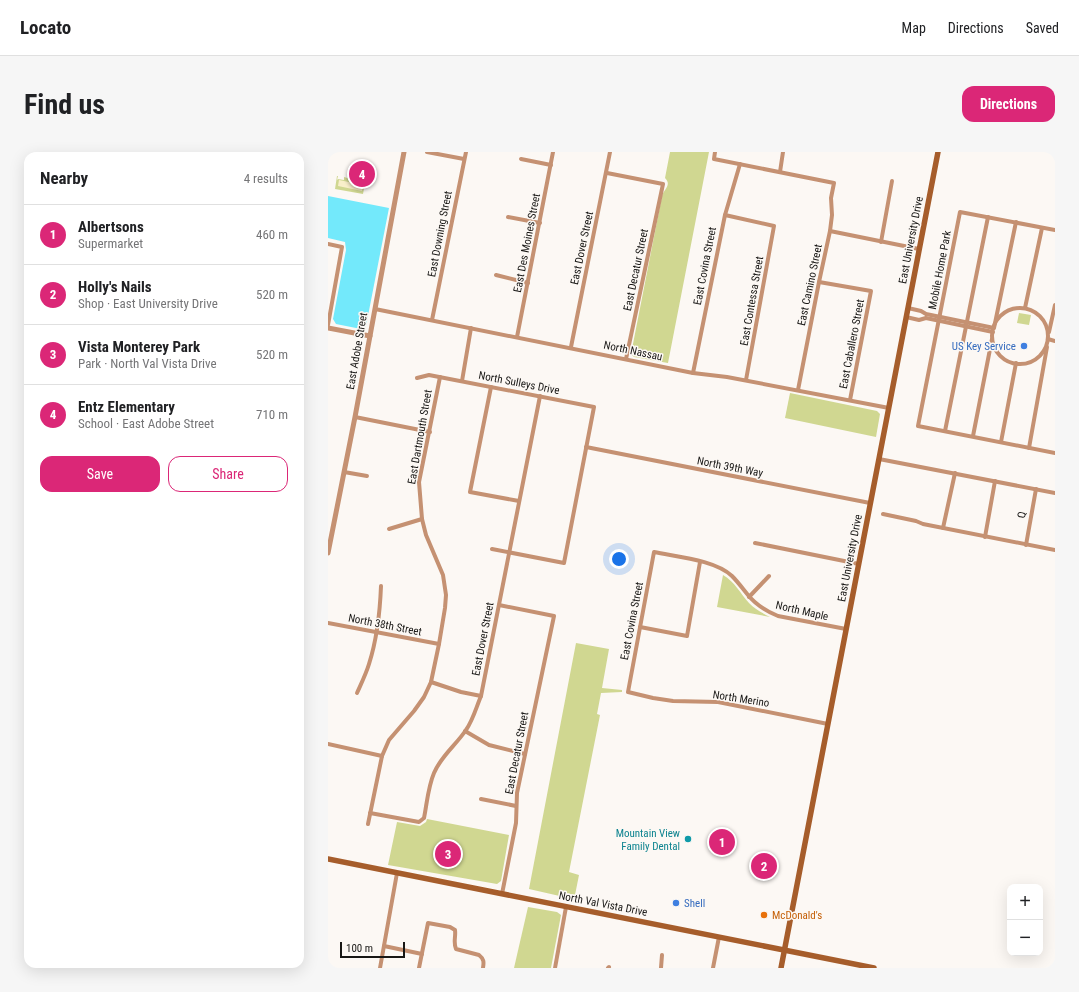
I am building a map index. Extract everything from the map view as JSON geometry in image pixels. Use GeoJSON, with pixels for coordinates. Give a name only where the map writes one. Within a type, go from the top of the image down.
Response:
{"type":"FeatureCollection","features":[{"type":"Feature","properties":{"kind":"main road","name":"East University Drive"},"geometry":{"type":"LineString","coordinates":[[781,968],[938,152]]}},
{"type":"Feature","properties":{"kind":"main road","name":"North Val Vista Drive"},"geometry":{"type":"LineString","coordinates":[[328,859],[874,968]]}},
{"type":"Feature","properties":{"kind":"street","name":"East Adobe Street"},"geometry":{"type":"LineString","coordinates":[[328,553],[355,417],[404,152]]}},
{"type":"Feature","properties":{"kind":"street"},"geometry":{"type":"LineString","coordinates":[[427,152],[464,159]]}},
{"type":"Feature","properties":{"kind":"street","name":"East Downing Street"},"geometry":{"type":"LineString","coordinates":[[432,320],[466,152]]}},
{"type":"Feature","properties":{"kind":"street","name":"East Des Moines Street"},"geometry":{"type":"LineString","coordinates":[[517,337],[553,152]]}},
{"type":"Feature","properties":{"kind":"street","name":"East Dover Street"},"geometry":{"type":"LineString","coordinates":[[571,347],[610,152]]}},
{"type":"Feature","properties":{"kind":"street"},"geometry":{"type":"LineString","coordinates":[[715,152],[714,159],[780,172],[783,152]]}},
{"type":"Feature","properties":{"kind":"street"},"geometry":{"type":"LineString","coordinates":[[521,159],[551,165]]}},
{"type":"Feature","properties":{"kind":"street","name":"East Covina Street"},"geometry":{"type":"LineString","coordinates":[[693,373],[725,215],[740,164]]}},
{"type":"Feature","properties":{"kind":"street","name":"East Camino Street"},"geometry":{"type":"LineString","coordinates":[[780,172],[834,182],[831,198],[832,215],[830,231],[798,390]]}},
{"type":"Feature","properties":{"kind":"street","name":"East Decatur Street"},"geometry":{"type":"LineString","coordinates":[[607,173],[663,184],[626,359]]}},
{"type":"Feature","properties":{"kind":"street"},"geometry":{"type":"LineString","coordinates":[[881,242],[892,181]]}},
{"type":"Feature","properties":{"kind":"street","name":"Mobile Home Park"},"geometry":{"type":"LineString","coordinates":[[945,430],[918,426],[960,212],[988,216],[1055,230]]}},
{"type":"Feature","properties":{"kind":"street","name":"East Contessa Street"},"geometry":{"type":"LineString","coordinates":[[725,215],[774,226],[746,380]]}},
{"type":"Feature","properties":{"kind":"street"},"geometry":{"type":"LineString","coordinates":[[988,216],[945,430],[1055,453]]}},
{"type":"Feature","properties":{"kind":"street"},"geometry":{"type":"LineString","coordinates":[[508,217],[540,223]]}},
{"type":"Feature","properties":{"kind":"street"},"geometry":{"type":"LineString","coordinates":[[973,436],[1016,222]]}},
{"type":"Feature","properties":{"kind":"street"},"geometry":{"type":"LineString","coordinates":[[1025,308],[1042,228]]}},
{"type":"Feature","properties":{"kind":"street"},"geometry":{"type":"LineString","coordinates":[[830,231],[919,249]]}},
{"type":"Feature","properties":{"kind":"street"},"geometry":{"type":"LineString","coordinates":[[328,244],[342,247],[328,326],[370,336]]}},
{"type":"Feature","properties":{"kind":"street"},"geometry":{"type":"LineString","coordinates":[[496,275],[528,283]]}},
{"type":"Feature","properties":{"kind":"street","name":"East Caballero Street"},"geometry":{"type":"LineString","coordinates":[[819,282],[871,292],[850,400]]}},
{"type":"Feature","properties":{"kind":"street"},"geometry":{"type":"LineString","coordinates":[[1029,448],[1048,339],[1048,330],[1042,319],[1033,311],[1025,308],[1017,308],[1002,314],[997,320],[993,332],[995,346],[1000,354],[1007,360],[1016,363],[1025,363],[1034,360],[1041,355],[1046,348],[1048,339],[1055,305]]}},
{"type":"Feature","properties":{"kind":"street"},"geometry":{"type":"LineString","coordinates":[[908,308],[921,311],[940,319]]}},
{"type":"Feature","properties":{"kind":"street","name":"North Nassau"},"geometry":{"type":"LineString","coordinates":[[375,309],[571,347],[693,373],[746,380],[889,408]]}},
{"type":"Feature","properties":{"kind":"street"},"geometry":{"type":"LineString","coordinates":[[906,317],[919,320],[926,318],[940,319],[967,324],[993,332]]}},
{"type":"Feature","properties":{"kind":"street"},"geometry":{"type":"LineString","coordinates":[[462,381],[471,328]]}},
{"type":"Feature","properties":{"kind":"street"},"geometry":{"type":"LineString","coordinates":[[1048,339],[1055,341]]}},
{"type":"Feature","properties":{"kind":"street"},"geometry":{"type":"LineString","coordinates":[[1001,442],[1016,363]]}},
{"type":"Feature","properties":{"kind":"street","name":"North Sulleys Drive"},"geometry":{"type":"LineString","coordinates":[[417,378],[429,375],[594,407],[586,447]]}},
{"type":"Feature","properties":{"kind":"street","name":"East Dartmouth Street"},"geometry":{"type":"LineString","coordinates":[[368,824],[382,756],[389,740],[414,711],[424,697],[431,682],[445,608],[445,585],[443,575],[426,535],[422,519],[419,482],[440,377]]}},
{"type":"Feature","properties":{"kind":"street"},"geometry":{"type":"LineString","coordinates":[[491,387],[470,492],[519,501]]}},
{"type":"Feature","properties":{"kind":"street","name":"East Dover Street"},"geometry":{"type":"LineString","coordinates":[[370,813],[419,822],[424,818],[434,772],[447,753],[466,731],[472,720],[481,696],[540,396]]}},
{"type":"Feature","properties":{"kind":"street"},"geometry":{"type":"LineString","coordinates":[[355,417],[430,432]]}},
{"type":"Feature","properties":{"kind":"street"},"geometry":{"type":"LineString","coordinates":[[492,549],[564,564],[586,447]]}},
{"type":"Feature","properties":{"kind":"street","name":"North 39th Way"},"geometry":{"type":"LineString","coordinates":[[586,447],[870,503]]}},
{"type":"Feature","properties":{"kind":"street"},"geometry":{"type":"LineString","coordinates":[[879,459],[1055,493]]}},
{"type":"Feature","properties":{"kind":"street"},"geometry":{"type":"LineString","coordinates":[[344,472],[367,476]]}},
{"type":"Feature","properties":{"kind":"street"},"geometry":{"type":"LineString","coordinates":[[944,528],[955,473]]}},
{"type":"Feature","properties":{"kind":"street"},"geometry":{"type":"LineString","coordinates":[[985,537],[996,481]]}},
{"type":"Feature","properties":{"kind":"street","name":"Q"},"geometry":{"type":"LineString","coordinates":[[1026,545],[1036,489]]}},
{"type":"Feature","properties":{"kind":"street"},"geometry":{"type":"LineString","coordinates":[[883,514],[985,537],[1055,550]]}},
{"type":"Feature","properties":{"kind":"street"},"geometry":{"type":"LineString","coordinates":[[389,529],[422,519]]}},
{"type":"Feature","properties":{"kind":"street"},"geometry":{"type":"LineString","coordinates":[[755,543],[859,564]]}},
{"type":"Feature","properties":{"kind":"street","name":"East Covina Street"},"geometry":{"type":"LineString","coordinates":[[628,692],[654,552]]}},
{"type":"Feature","properties":{"kind":"street","name":"North Maple"},"geometry":{"type":"LineString","coordinates":[[654,552],[719,567],[732,576],[749,597],[767,612],[778,616],[846,629]]}},
{"type":"Feature","properties":{"kind":"street"},"geometry":{"type":"LineString","coordinates":[[640,627],[687,636],[700,562]]}},
{"type":"Feature","properties":{"kind":"street"},"geometry":{"type":"LineString","coordinates":[[749,597],[769,576]]}},
{"type":"Feature","properties":{"kind":"street"},"geometry":{"type":"LineString","coordinates":[[357,693],[369,664],[381,600],[381,586]]}},
{"type":"Feature","properties":{"kind":"street","name":"East Decatur Street"},"geometry":{"type":"LineString","coordinates":[[499,605],[554,616],[525,754],[516,806],[516,823],[502,894]]}},
{"type":"Feature","properties":{"kind":"street","name":"North 38th Street"},"geometry":{"type":"LineString","coordinates":[[328,623],[439,644]]}},
{"type":"Feature","properties":{"kind":"street"},"geometry":{"type":"LineString","coordinates":[[431,682],[461,692],[481,696]]}},
{"type":"Feature","properties":{"kind":"street","name":"North Merino"},"geometry":{"type":"LineString","coordinates":[[628,692],[673,701],[718,702],[828,724]]}},
{"type":"Feature","properties":{"kind":"street"},"geometry":{"type":"LineString","coordinates":[[466,731],[489,745],[525,754]]}},
{"type":"Feature","properties":{"kind":"street"},"geometry":{"type":"LineString","coordinates":[[328,744],[382,756]]}},
{"type":"Feature","properties":{"kind":"street"},"geometry":{"type":"LineString","coordinates":[[482,800],[516,806]]}},
{"type":"Feature","properties":{"kind":"street"},"geometry":{"type":"LineString","coordinates":[[380,968],[397,873]]}},
{"type":"Feature","properties":{"kind":"street"},"geometry":{"type":"LineString","coordinates":[[555,968],[566,907]]}},
{"type":"Feature","properties":{"kind":"street"},"geometry":{"type":"LineString","coordinates":[[419,968],[428,923],[450,926],[455,930],[456,934],[454,945],[456,949],[482,957],[484,962],[483,968]]}},
{"type":"Feature","properties":{"kind":"street"},"geometry":{"type":"LineString","coordinates":[[713,968],[718,937]]}},
{"type":"Feature","properties":{"kind":"street"},"geometry":{"type":"LineString","coordinates":[[384,946],[422,954]]}},
{"type":"Feature","properties":{"kind":"street"},"geometry":{"type":"LineString","coordinates":[[661,968],[662,955]]}},
{"type":"Feature","properties":{"kind":"green space"},"geometry":{"type":"Polygon","coordinates":[[[670,152],[709,152],[668,363],[634,357],[631,354],[662,196],[668,185],[665,178],[670,152]]]}},
{"type":"Feature","properties":{"kind":"green space"},"geometry":{"type":"Polygon","coordinates":[[[353,169],[367,172],[363,194],[335,189],[337,176],[337,180],[344,180],[344,177],[351,179],[353,169]]]}},
{"type":"Feature","properties":{"kind":"green space"},"geometry":{"type":"Polygon","coordinates":[[[1019,313],[1031,315],[1029,325],[1017,323],[1019,313]]]}},
{"type":"Feature","properties":{"kind":"green space"},"geometry":{"type":"Polygon","coordinates":[[[790,393],[877,411],[880,414],[876,437],[785,418],[790,393]]]}},
{"type":"Feature","properties":{"kind":"green space"},"geometry":{"type":"Polygon","coordinates":[[[723,575],[734,584],[751,605],[770,617],[717,607],[723,575]]]}},
{"type":"Feature","properties":{"kind":"green space"},"geometry":{"type":"Polygon","coordinates":[[[576,643],[609,649],[602,688],[622,690],[622,692],[601,693],[597,714],[600,715],[569,872],[579,875],[575,895],[566,893],[564,897],[529,889],[576,643]]]}},
{"type":"Feature","properties":{"kind":"green space"},"geometry":{"type":"Polygon","coordinates":[[[427,819],[509,835],[501,881],[497,884],[388,865],[397,822],[420,826],[426,822],[427,819]]]}},
{"type":"Feature","properties":{"kind":"green space"},"geometry":{"type":"Polygon","coordinates":[[[528,907],[557,912],[561,915],[551,968],[514,968],[528,907]]]}},
{"type":"Feature","properties":{"kind":"sand"},"geometry":{"type":"Polygon","coordinates":[[[339,180],[363,185],[362,191],[338,186],[339,180]]]}},
{"type":"Feature","properties":{"kind":"water"},"geometry":{"type":"Polygon","coordinates":[[[328,196],[389,208],[366,326],[361,329],[336,324],[333,319],[346,250],[345,242],[328,238],[328,196]]]}},
{"type":"Feature","properties":{"kind":"place","name":"Entz Elementary"},"geometry":{"type":"Point","coordinates":[362,174]}},
{"type":"Feature","properties":{"kind":"place","name":"US Key Service"},"geometry":{"type":"Point","coordinates":[1024,346]}},
{"type":"Feature","properties":{"kind":"place","name":"Mountain View Family Dental"},"geometry":{"type":"Point","coordinates":[688,839]}},
{"type":"Feature","properties":{"kind":"place","name":"Albertsons"},"geometry":{"type":"Point","coordinates":[722,842]}},
{"type":"Feature","properties":{"kind":"place","name":"Vista Monterey Park"},"geometry":{"type":"Point","coordinates":[448,854]}},
{"type":"Feature","properties":{"kind":"place","name":"Holly's Nails"},"geometry":{"type":"Point","coordinates":[764,866]}},
{"type":"Feature","properties":{"kind":"place","name":"Shell"},"geometry":{"type":"Point","coordinates":[676,903]}},
{"type":"Feature","properties":{"kind":"place","name":"McDonald's"},"geometry":{"type":"Point","coordinates":[764,915]}}]}
